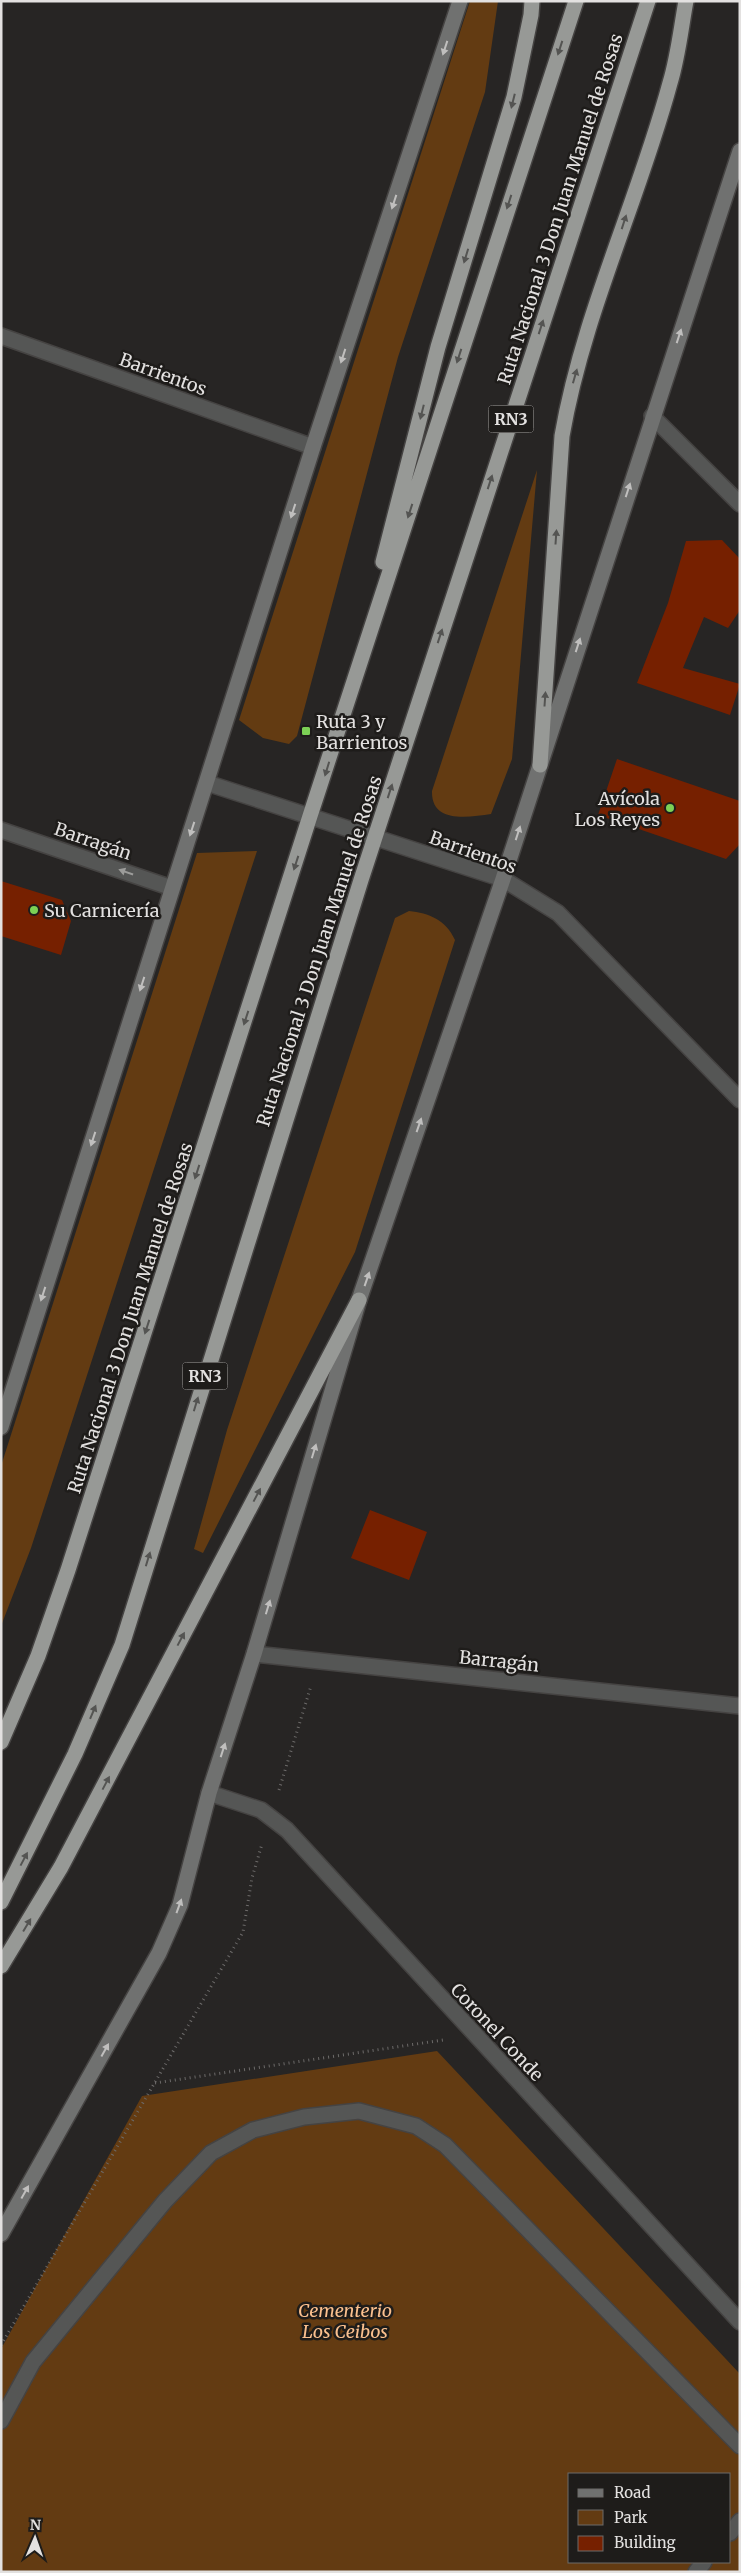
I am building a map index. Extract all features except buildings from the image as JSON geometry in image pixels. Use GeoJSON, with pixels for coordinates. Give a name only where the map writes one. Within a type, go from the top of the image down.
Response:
{"type":"FeatureCollection","features":[{"type":"Feature","properties":{"kind":"highway"},"geometry":{"type":"LineString","coordinates":[[347,706],[438,347],[514,97],[531,15],[532,1]]}},
{"type":"Feature","properties":{"kind":"highway"},"geometry":{"type":"LineString","coordinates":[[347,706],[576,1]]}},
{"type":"Feature","properties":{"kind":"highway","name":"Ruta Nacional 3 Don Juan Manuel de Rosas"},"geometry":{"type":"LineString","coordinates":[[1,1902],[75,1754],[122,1645],[375,837],[648,1]]}},
{"type":"Feature","properties":{"kind":"highway"},"geometry":{"type":"LineString","coordinates":[[540,765],[562,445],[567,410],[588,331],[671,83],[686,1]]}},
{"type":"Feature","properties":{"kind":"highway","name":"Ruta Nacional 3 Don Juan Manuel de Rosas"},"geometry":{"type":"LineString","coordinates":[[1,1742],[38,1656],[68,1570],[347,706]]}},
{"type":"Feature","properties":{"kind":"highway"},"geometry":{"type":"LineString","coordinates":[[1,1966],[61,1867],[360,1300]]}},
{"type":"Feature","properties":{"kind":"street"},"geometry":{"type":"LineString","coordinates":[[1,1427],[313,448],[460,1]]}},
{"type":"Feature","properties":{"kind":"street"},"geometry":{"type":"LineString","coordinates":[[1,2234],[159,1953],[180,1905],[209,1794],[254,1654],[360,1300],[503,879],[652,416],[740,151]]}},
{"type":"Feature","properties":{"kind":"street","name":"Barrientos"},"geometry":{"type":"LineString","coordinates":[[1,336],[313,448]]}},
{"type":"Feature","properties":{"kind":"street"},"geometry":{"type":"LineString","coordinates":[[652,416],[740,504]]}},
{"type":"Feature","properties":{"kind":"street","name":"Barrientos"},"geometry":{"type":"LineString","coordinates":[[207,783],[503,879],[558,913],[740,1100]]}},
{"type":"Feature","properties":{"kind":"street","name":"Barragán"},"geometry":{"type":"LineString","coordinates":[[1,830],[172,888]]}},
{"type":"Feature","properties":{"kind":"street","name":"Barragán"},"geometry":{"type":"LineString","coordinates":[[254,1654],[740,1706]]}},
{"type":"Feature","properties":{"kind":"street","name":"Coronel Conde"},"geometry":{"type":"LineString","coordinates":[[209,1794],[261,1810],[287,1830],[474,2036],[740,2322]]}},
{"type":"Feature","properties":{"kind":"street"},"geometry":{"type":"LineString","coordinates":[[1,2421],[33,2362],[165,2201],[211,2153],[253,2130],[304,2117],[359,2111],[416,2126],[445,2145],[740,2446]]}},
{"type":"Feature","properties":{"kind":"street"},"geometry":{"type":"LineString","coordinates":[[731,2532],[740,2521]]}},
{"type":"Feature","properties":{"kind":"path"},"geometry":{"type":"LineString","coordinates":[[1,2345],[243,1932],[252,1878],[318,1661]]}},
{"type":"Feature","properties":{"kind":"path"},"geometry":{"type":"LineString","coordinates":[[154,2083],[474,2036]]}},
{"type":"Feature","properties":{"kind":"green space"},"geometry":{"type":"Polygon","coordinates":[[[470,1],[498,1],[485,92],[398,357],[297,736],[289,744],[263,738],[239,720],[470,1]]]}},
{"type":"Feature","properties":{"kind":"green space"},"geometry":{"type":"Polygon","coordinates":[[[537,470],[512,759],[491,814],[462,817],[444,814],[433,802],[432,791],[537,470]]]}},
{"type":"Feature","properties":{"kind":"green space"},"geometry":{"type":"Polygon","coordinates":[[[257,851],[31,1548],[1,1626],[1,1466],[197,853],[257,851]]]}},
{"type":"Feature","properties":{"kind":"green space"},"geometry":{"type":"Polygon","coordinates":[[[409,911],[436,919],[447,927],[455,940],[355,1252],[203,1553],[194,1549],[227,1430],[395,918],[409,911]]]}},
{"type":"Feature","properties":{"kind":"green space","name":"Cementerio Los Ceibos"},"geometry":{"type":"Polygon","coordinates":[[[437,2051],[740,2374],[740,2572],[1,2572],[1,2349],[142,2096],[437,2051]]]}},
{"type":"Feature","properties":{"kind":"place","name":"Ruta 3 y Barrientos"},"geometry":{"type":"Point","coordinates":[306,731]}},
{"type":"Feature","properties":{"kind":"place","name":"Avícola Los Reyes"},"geometry":{"type":"Point","coordinates":[670,808]}},
{"type":"Feature","properties":{"kind":"place","name":"Su Carnicería"},"geometry":{"type":"Point","coordinates":[34,910]}}]}
